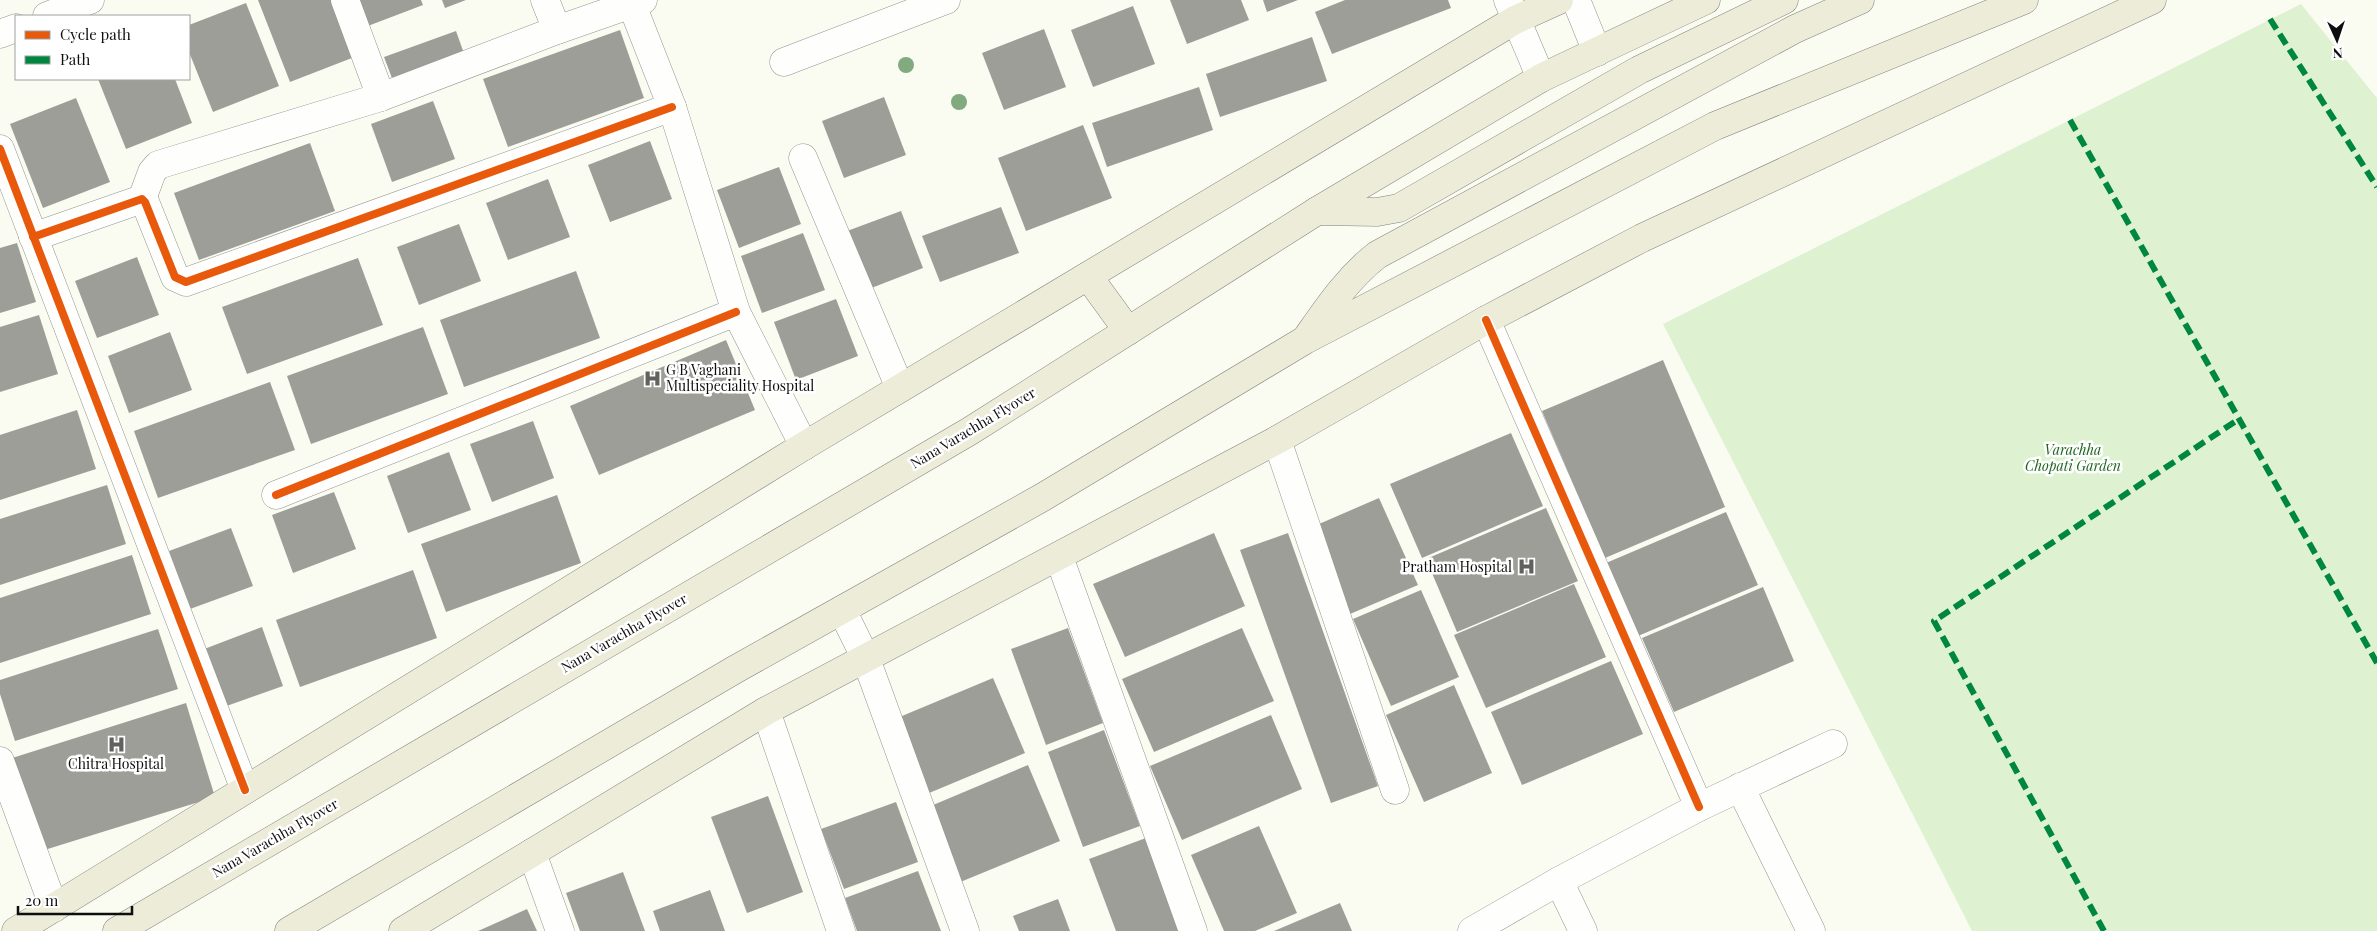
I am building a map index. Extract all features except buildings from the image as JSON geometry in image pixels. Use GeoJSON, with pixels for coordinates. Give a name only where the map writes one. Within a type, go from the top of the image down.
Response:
{"type":"FeatureCollection","features":[{"type":"Feature","properties":{"kind":"main road"},"geometry":{"type":"LineString","coordinates":[[16,931],[804,446],[1088,276],[1511,10],[1559,0]]}},
{"type":"Feature","properties":{"kind":"main road","name":"Nana Varachha Flyover"},"geometry":{"type":"LineString","coordinates":[[118,931],[970,431],[1317,211],[1541,78],[1706,0]]}},
{"type":"Feature","properties":{"kind":"main road"},"geometry":{"type":"LineString","coordinates":[[1317,211],[1377,212],[1399,208],[1639,70],[1784,0]]}},
{"type":"Feature","properties":{"kind":"main road"},"geometry":{"type":"LineString","coordinates":[[1305,340],[1341,288],[1357,271],[1377,255],[1794,30],[1860,0]]}},
{"type":"Feature","properties":{"kind":"main road"},"geometry":{"type":"LineString","coordinates":[[289,931],[736,669],[1043,498],[1305,340],[1715,126],[2024,0]]}},
{"type":"Feature","properties":{"kind":"main road"},"geometry":{"type":"LineString","coordinates":[[403,931],[766,711],[1277,440],[1486,320],[1642,238],[2152,0]]}},
{"type":"Feature","properties":{"kind":"main road"},"geometry":{"type":"LineString","coordinates":[[1088,276],[1128,331]]}},
{"type":"Feature","properties":{"kind":"street"},"geometry":{"type":"LineString","coordinates":[[50,15],[90,0]]}},
{"type":"Feature","properties":{"kind":"street"},"geometry":{"type":"LineString","coordinates":[[345,0],[381,97]]}},
{"type":"Feature","properties":{"kind":"street"},"geometry":{"type":"LineString","coordinates":[[545,0],[557,30]]}},
{"type":"Feature","properties":{"kind":"street"},"geometry":{"type":"LineString","coordinates":[[784,62],[946,0]]}},
{"type":"Feature","properties":{"kind":"street"},"geometry":{"type":"LineString","coordinates":[[1576,0],[1598,52]]}},
{"type":"Feature","properties":{"kind":"street"},"geometry":{"type":"LineString","coordinates":[[142,199],[152,172],[158,165],[381,97],[557,30],[638,2],[736,312],[804,446]]}},
{"type":"Feature","properties":{"kind":"street"},"geometry":{"type":"LineString","coordinates":[[1511,10],[1541,78]]}},
{"type":"Feature","properties":{"kind":"street"},"geometry":{"type":"LineString","coordinates":[[0,34],[15,28]]}},
{"type":"Feature","properties":{"kind":"street"},"geometry":{"type":"LineString","coordinates":[[142,199],[145,202],[175,277],[186,282],[672,107]]}},
{"type":"Feature","properties":{"kind":"street"},"geometry":{"type":"LineString","coordinates":[[0,149],[245,790]]}},
{"type":"Feature","properties":{"kind":"street"},"geometry":{"type":"LineString","coordinates":[[803,158],[900,388]]}},
{"type":"Feature","properties":{"kind":"street"},"geometry":{"type":"LineString","coordinates":[[33,237],[142,199]]}},
{"type":"Feature","properties":{"kind":"street"},"geometry":{"type":"LineString","coordinates":[[276,495],[736,312]]}},
{"type":"Feature","properties":{"kind":"street"},"geometry":{"type":"LineString","coordinates":[[1486,320],[1699,807]]}},
{"type":"Feature","properties":{"kind":"street"},"geometry":{"type":"LineString","coordinates":[[1277,440],[1395,790]]}},
{"type":"Feature","properties":{"kind":"street"},"geometry":{"type":"LineString","coordinates":[[1059,557],[1193,931]]}},
{"type":"Feature","properties":{"kind":"street"},"geometry":{"type":"LineString","coordinates":[[842,610],[866,659],[964,931]]}},
{"type":"Feature","properties":{"kind":"street"},"geometry":{"type":"LineString","coordinates":[[766,711],[841,931]]}},
{"type":"Feature","properties":{"kind":"street"},"geometry":{"type":"LineString","coordinates":[[1476,930],[1559,881],[1699,807],[1833,744]]}},
{"type":"Feature","properties":{"kind":"street"},"geometry":{"type":"LineString","coordinates":[[0,761],[54,908]]}},
{"type":"Feature","properties":{"kind":"street"},"geometry":{"type":"LineString","coordinates":[[1740,787],[1811,931]]}},
{"type":"Feature","properties":{"kind":"street"},"geometry":{"type":"LineString","coordinates":[[532,853],[560,931]]}},
{"type":"Feature","properties":{"kind":"street"},"geometry":{"type":"LineString","coordinates":[[1559,881],[1583,931]]}},
{"type":"Feature","properties":{"kind":"green space","name":"Varachha Chopati Garden"},"geometry":{"type":"Polygon","coordinates":[[[2301,4],[2377,98],[2377,931],[1972,931],[1663,324],[2301,4]]]}},
{"type":"Feature","properties":{"kind":"marked path"},"geometry":{"type":"LineString","coordinates":[[2270,19],[2377,187]]}},
{"type":"Feature","properties":{"kind":"marked path"},"geometry":{"type":"LineString","coordinates":[[2070,120],[2377,663]]}},
{"type":"Feature","properties":{"kind":"marked path"},"geometry":{"type":"LineString","coordinates":[[2104,931],[1934,621],[2239,419]]}},
{"type":"Feature","properties":{"kind":"cycle path"},"geometry":{"type":"LineString","coordinates":[[33,237],[142,199],[145,202],[175,277],[186,282],[672,107]]}},
{"type":"Feature","properties":{"kind":"cycle path"},"geometry":{"type":"LineString","coordinates":[[0,149],[245,790]]}},
{"type":"Feature","properties":{"kind":"cycle path"},"geometry":{"type":"LineString","coordinates":[[276,495],[736,312]]}},
{"type":"Feature","properties":{"kind":"cycle path"},"geometry":{"type":"LineString","coordinates":[[1486,320],[1699,807]]}},
{"type":"Feature","properties":{"kind":"place","name":"G B Vaghani Multispeciality Hospital"},"geometry":{"type":"Point","coordinates":[652,378]}},
{"type":"Feature","properties":{"kind":"place","name":"Pratham Hospital"},"geometry":{"type":"Point","coordinates":[1526,567]}},
{"type":"Feature","properties":{"kind":"place","name":"Chitra Hospital"},"geometry":{"type":"Point","coordinates":[116,744]}}]}
